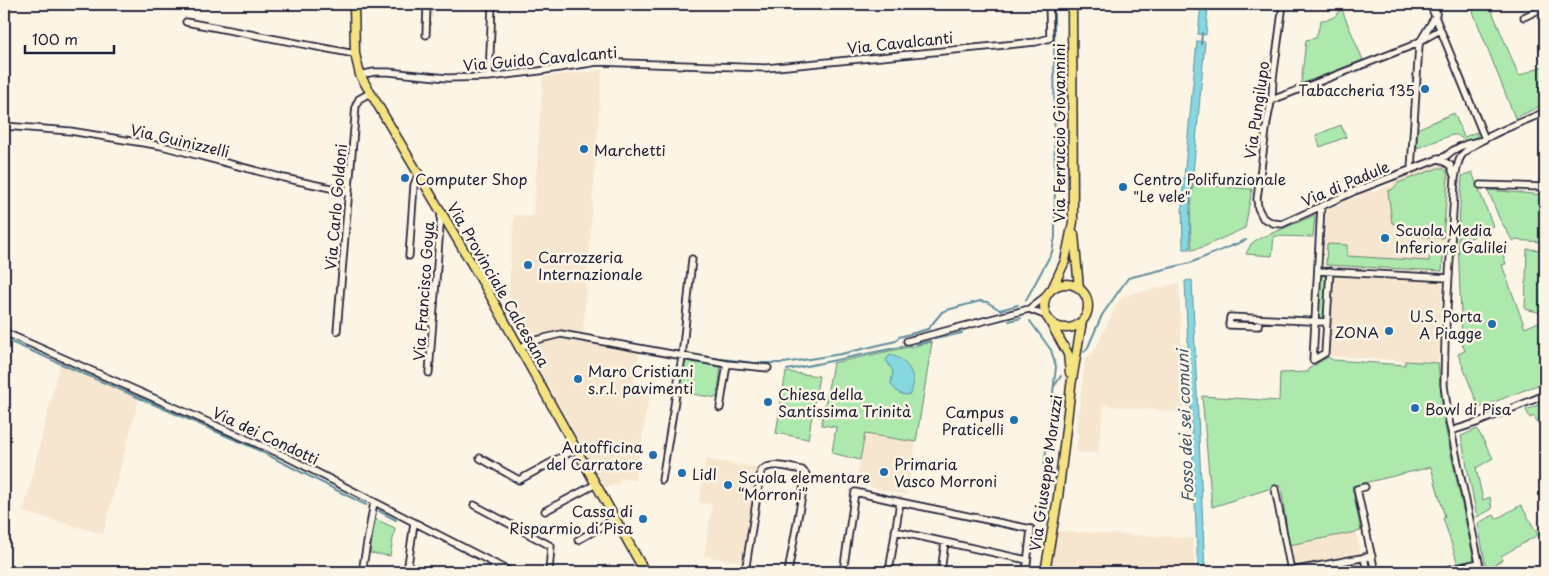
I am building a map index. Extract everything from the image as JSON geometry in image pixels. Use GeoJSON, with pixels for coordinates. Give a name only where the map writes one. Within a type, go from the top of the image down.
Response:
{"type":"FeatureCollection","features":[{"type":"Feature","properties":{"kind":"main road","name":"Via Provinciale Calcesana"},"geometry":{"type":"LineString","coordinates":[[354,4],[354,54],[360,75],[441,210],[645,572]]}},
{"type":"Feature","properties":{"kind":"main road","name":"Via Ferruccio Giovannini"},"geometry":{"type":"LineString","coordinates":[[1049,292],[1065,261],[1073,222],[1072,4]]}},
{"type":"Feature","properties":{"kind":"main road"},"geometry":{"type":"LineString","coordinates":[[1073,222],[1076,245],[1076,272],[1079,288]]}},
{"type":"Feature","properties":{"kind":"main road"},"geometry":{"type":"LineString","coordinates":[[1065,284],[1079,288],[1086,295],[1088,304],[1086,315],[1082,321],[1073,327],[1064,328],[1056,325],[1047,317],[1044,304],[1049,292],[1065,284]]}},
{"type":"Feature","properties":{"kind":"main road","name":"Via Giuseppe Moruzzi"},"geometry":{"type":"LineString","coordinates":[[1047,317],[1068,354],[1071,386]]}},
{"type":"Feature","properties":{"kind":"main road","name":"Via Giuseppe Moruzzi"},"geometry":{"type":"LineString","coordinates":[[1046,570],[1058,497],[1071,386],[1082,321]]}},
{"type":"Feature","properties":{"kind":"street"},"geometry":{"type":"LineString","coordinates":[[426,34],[428,4]]}},
{"type":"Feature","properties":{"kind":"street"},"geometry":{"type":"LineString","coordinates":[[489,77],[492,4]]}},
{"type":"Feature","properties":{"kind":"street","name":"Via Cavalcanti"},"geometry":{"type":"LineString","coordinates":[[753,68],[1036,42],[1050,38],[1049,4]]}},
{"type":"Feature","properties":{"kind":"street","name":"Via Pungilupo"},"geometry":{"type":"LineString","coordinates":[[1263,218],[1258,208],[1257,199],[1267,122],[1272,100],[1272,84],[1283,4]]}},
{"type":"Feature","properties":{"kind":"street"},"geometry":{"type":"LineString","coordinates":[[1430,4],[1436,15],[1440,30],[1483,140]]}},
{"type":"Feature","properties":{"kind":"street"},"geometry":{"type":"LineString","coordinates":[[1411,169],[1421,40],[1436,15],[1436,4]]}},
{"type":"Feature","properties":{"kind":"street"},"geometry":{"type":"LineString","coordinates":[[1524,17],[1545,7]]}},
{"type":"Feature","properties":{"kind":"street"},"geometry":{"type":"LineString","coordinates":[[186,22],[354,54]]}},
{"type":"Feature","properties":{"kind":"street"},"geometry":{"type":"LineString","coordinates":[[1272,100],[1405,48],[1440,30]]}},
{"type":"Feature","properties":{"kind":"street","name":"Via Guido Cavalcanti"},"geometry":{"type":"LineString","coordinates":[[360,75],[381,72],[447,78],[489,77],[598,62],[753,68]]}},
{"type":"Feature","properties":{"kind":"street","name":"Via Carlo Goldoni"},"geometry":{"type":"LineString","coordinates":[[337,331],[356,105],[359,99],[370,93]]}},
{"type":"Feature","properties":{"kind":"street","name":"Via di Padule"},"geometry":{"type":"LineString","coordinates":[[1459,161],[1466,151],[1483,140],[1545,112]]}},
{"type":"Feature","properties":{"kind":"street","name":"Via Guinizzelli"},"geometry":{"type":"LineString","coordinates":[[4,126],[70,131],[162,146],[274,176],[349,192]]}},
{"type":"Feature","properties":{"kind":"street","name":"Via di Padule"},"geometry":{"type":"LineString","coordinates":[[1263,218],[1273,223],[1282,224],[1355,191],[1438,158],[1449,159],[1470,143],[1483,140]]}},
{"type":"Feature","properties":{"kind":"street"},"geometry":{"type":"LineString","coordinates":[[1449,159],[1457,153],[1459,161],[1455,178],[1444,372],[1445,392],[1451,431],[1481,572]]}},
{"type":"Feature","properties":{"kind":"street"},"geometry":{"type":"LineString","coordinates":[[1449,159],[1459,161]]}},
{"type":"Feature","properties":{"kind":"street"},"geometry":{"type":"LineString","coordinates":[[1449,159],[1455,178]]}},
{"type":"Feature","properties":{"kind":"street"},"geometry":{"type":"LineString","coordinates":[[409,256],[414,185],[419,172]]}},
{"type":"Feature","properties":{"kind":"street"},"geometry":{"type":"LineString","coordinates":[[1480,185],[1545,187]]}},
{"type":"Feature","properties":{"kind":"street"},"geometry":{"type":"LineString","coordinates":[[1321,206],[1313,360],[1326,353],[1330,271]]}},
{"type":"Feature","properties":{"kind":"street","name":"Via Francisco Goya"},"geometry":{"type":"LineString","coordinates":[[429,373],[441,210]]}},
{"type":"Feature","properties":{"kind":"street"},"geometry":{"type":"LineString","coordinates":[[662,480],[682,357],[692,259]]}},
{"type":"Feature","properties":{"kind":"street"},"geometry":{"type":"LineString","coordinates":[[1318,271],[1449,278]]}},
{"type":"Feature","properties":{"kind":"street"},"geometry":{"type":"LineString","coordinates":[[906,341],[1029,309],[1049,292]]}},
{"type":"Feature","properties":{"kind":"street"},"geometry":{"type":"LineString","coordinates":[[1029,309],[1047,317]]}},
{"type":"Feature","properties":{"kind":"street"},"geometry":{"type":"LineString","coordinates":[[1259,319],[1258,326],[1229,325],[1230,318],[1259,319],[1314,322],[1327,322]]}},
{"type":"Feature","properties":{"kind":"street","name":"Via dei Condotti"},"geometry":{"type":"LineString","coordinates":[[4,332],[285,456],[511,572]]}},
{"type":"Feature","properties":{"kind":"street"},"geometry":{"type":"LineString","coordinates":[[520,348],[532,341],[561,334],[682,357],[768,368]]}},
{"type":"Feature","properties":{"kind":"street"},"geometry":{"type":"LineString","coordinates":[[720,408],[727,364]]}},
{"type":"Feature","properties":{"kind":"street"},"geometry":{"type":"LineString","coordinates":[[1451,431],[1469,426],[1545,395]]}},
{"type":"Feature","properties":{"kind":"street"},"geometry":{"type":"LineString","coordinates":[[480,458],[519,480],[576,449]]}},
{"type":"Feature","properties":{"kind":"street"},"geometry":{"type":"LineString","coordinates":[[745,572],[762,469],[770,466],[805,472],[788,572]]}},
{"type":"Feature","properties":{"kind":"street"},"geometry":{"type":"LineString","coordinates":[[545,512],[596,484]]}},
{"type":"Feature","properties":{"kind":"street"},"geometry":{"type":"LineString","coordinates":[[1365,487],[1358,489],[1375,572]]}},
{"type":"Feature","properties":{"kind":"street"},"geometry":{"type":"LineString","coordinates":[[1275,489],[1291,571],[1372,556]]}},
{"type":"Feature","properties":{"kind":"street"},"geometry":{"type":"LineString","coordinates":[[843,572],[855,492],[1031,529],[1026,572]]}},
{"type":"Feature","properties":{"kind":"street"},"geometry":{"type":"LineString","coordinates":[[362,572],[374,502]]}},
{"type":"Feature","properties":{"kind":"street"},"geometry":{"type":"LineString","coordinates":[[889,572],[900,502]]}},
{"type":"Feature","properties":{"kind":"street"},"geometry":{"type":"LineString","coordinates":[[474,505],[551,546],[549,572]]}},
{"type":"Feature","properties":{"kind":"street"},"geometry":{"type":"LineString","coordinates":[[578,540],[616,520]]}},
{"type":"Feature","properties":{"kind":"street"},"geometry":{"type":"LineString","coordinates":[[407,572],[414,522]]}},
{"type":"Feature","properties":{"kind":"street"},"geometry":{"type":"LineString","coordinates":[[895,531],[1027,560]]}},
{"type":"Feature","properties":{"kind":"street"},"geometry":{"type":"LineString","coordinates":[[941,572],[946,542]]}},
{"type":"Feature","properties":{"kind":"street"},"geometry":{"type":"LineString","coordinates":[[1364,557],[1367,572]]}},
{"type":"Feature","properties":{"kind":"street"},"geometry":{"type":"LineString","coordinates":[[1440,572],[1479,563]]}},
{"type":"Feature","properties":{"kind":"shaded area"},"geometry":{"type":"Polygon","coordinates":[[[602,70],[583,334],[563,330],[539,336],[538,333],[530,333],[529,337],[526,338],[520,334],[507,313],[514,215],[533,216],[543,77],[602,70]]]}},
{"type":"Feature","properties":{"kind":"shaded area","name":"Scuola Media Inferiore Galilei"},"geometry":{"type":"Polygon","coordinates":[[[1436,165],[1442,165],[1447,168],[1450,177],[1443,272],[1324,266],[1326,210],[1370,190],[1374,192],[1391,185],[1394,181],[1436,165]]]}},
{"type":"Feature","properties":{"kind":"shaded area"},"geometry":{"type":"Polygon","coordinates":[[[1332,275],[1443,282],[1438,363],[1330,356],[1332,275]]]}},
{"type":"Feature","properties":{"kind":"shaded area"},"geometry":{"type":"Polygon","coordinates":[[[1179,283],[1184,413],[1104,405],[1098,454],[1076,452],[1078,433],[1076,432],[1085,359],[1093,353],[1116,306],[1123,296],[1179,283]]]}},
{"type":"Feature","properties":{"kind":"shaded area"},"geometry":{"type":"Polygon","coordinates":[[[557,338],[639,352],[634,386],[650,389],[635,481],[620,478],[619,483],[605,487],[529,351],[532,345],[557,338]]]}},
{"type":"Feature","properties":{"kind":"shaded area"},"geometry":{"type":"Polygon","coordinates":[[[60,363],[139,398],[103,534],[23,512],[60,363]]]}},
{"type":"Feature","properties":{"kind":"shaded area","name":"Primaria Vasco Morroni"},"geometry":{"type":"Polygon","coordinates":[[[865,434],[916,442],[907,495],[856,484],[865,434]]]}},
{"type":"Feature","properties":{"kind":"shaded area"},"geometry":{"type":"Polygon","coordinates":[[[706,459],[758,468],[741,562],[704,556],[712,505],[699,502],[706,459]]]}},
{"type":"Feature","properties":{"kind":"shaded area"},"geometry":{"type":"Polygon","coordinates":[[[1058,531],[1193,538],[1195,572],[1051,572],[1058,531]]]}},
{"type":"Feature","properties":{"kind":"shaded area"},"geometry":{"type":"Polygon","coordinates":[[[1356,532],[1364,572],[1294,572],[1289,545],[1356,532]]]}},
{"type":"Feature","properties":{"kind":"green space"},"geometry":{"type":"Polygon","coordinates":[[[1470,4],[1489,4],[1519,76],[1545,65],[1545,104],[1515,118],[1470,4]]]}},
{"type":"Feature","properties":{"kind":"green space"},"geometry":{"type":"Polygon","coordinates":[[[1341,8],[1363,60],[1301,84],[1306,40],[1316,38],[1321,20],[1333,17],[1341,8]]]}},
{"type":"Feature","properties":{"kind":"green space"},"geometry":{"type":"Polygon","coordinates":[[[1454,113],[1464,137],[1477,132],[1477,137],[1466,141],[1457,135],[1452,135],[1417,148],[1417,129],[1454,113]]]}},
{"type":"Feature","properties":{"kind":"green space"},"geometry":{"type":"Polygon","coordinates":[[[1341,125],[1346,137],[1320,147],[1316,135],[1341,125]]]}},
{"type":"Feature","properties":{"kind":"green space"},"geometry":{"type":"Polygon","coordinates":[[[1438,168],[1443,168],[1447,172],[1448,177],[1443,238],[1400,235],[1399,226],[1392,223],[1388,191],[1393,189],[1398,183],[1438,168]]]}},
{"type":"Feature","properties":{"kind":"green space","name":"U.S. Porta A Piagge"},"geometry":{"type":"Polygon","coordinates":[[[1472,172],[1493,226],[1469,239],[1475,253],[1499,243],[1506,264],[1502,265],[1525,328],[1545,319],[1545,382],[1479,408],[1458,354],[1465,351],[1462,343],[1458,240],[1462,176],[1472,172]]]}},
{"type":"Feature","properties":{"kind":"green space"},"geometry":{"type":"Polygon","coordinates":[[[1193,184],[1252,189],[1245,228],[1192,250],[1190,220],[1193,184]]]}},
{"type":"Feature","properties":{"kind":"green space"},"geometry":{"type":"Polygon","coordinates":[[[1488,190],[1545,195],[1545,242],[1512,240],[1499,218],[1488,190]]]}},
{"type":"Feature","properties":{"kind":"green space"},"geometry":{"type":"Polygon","coordinates":[[[1315,215],[1313,237],[1274,236],[1272,256],[1246,254],[1251,244],[1256,240],[1315,215]]]}},
{"type":"Feature","properties":{"kind":"green space"},"geometry":{"type":"Polygon","coordinates":[[[1327,244],[1347,245],[1347,256],[1429,261],[1431,246],[1444,247],[1442,271],[1326,265],[1327,244]]]}},
{"type":"Feature","properties":{"kind":"green space","name":"U.S. Porta A Piagge"},"geometry":{"type":"Polygon","coordinates":[[[1527,249],[1545,250],[1545,317],[1538,312],[1525,309],[1527,249]]]}},
{"type":"Feature","properties":{"kind":"green space"},"geometry":{"type":"Polygon","coordinates":[[[1319,275],[1326,276],[1324,319],[1317,318],[1319,275]]]}},
{"type":"Feature","properties":{"kind":"green space"},"geometry":{"type":"Polygon","coordinates":[[[932,342],[916,442],[865,434],[860,460],[832,453],[836,427],[821,425],[833,363],[932,342]]]}},
{"type":"Feature","properties":{"kind":"green space"},"geometry":{"type":"Polygon","coordinates":[[[1328,357],[1333,360],[1405,365],[1405,361],[1438,363],[1444,422],[1474,560],[1458,564],[1443,518],[1445,517],[1431,467],[1352,486],[1361,531],[1289,545],[1281,485],[1212,507],[1202,396],[1279,401],[1280,373],[1308,372],[1308,369],[1328,357]]]}},
{"type":"Feature","properties":{"kind":"green space"},"geometry":{"type":"Polygon","coordinates":[[[686,361],[721,367],[717,398],[679,392],[686,361]]]}},
{"type":"Feature","properties":{"kind":"green space"},"geometry":{"type":"Polygon","coordinates":[[[786,372],[819,376],[808,439],[776,433],[786,372]]]}},
{"type":"Feature","properties":{"kind":"green space"},"geometry":{"type":"Polygon","coordinates":[[[1545,402],[1545,431],[1543,432],[1534,416],[1530,418],[1526,410],[1545,402]]]}},
{"type":"Feature","properties":{"kind":"green space"},"geometry":{"type":"Polygon","coordinates":[[[1477,429],[1493,458],[1476,468],[1483,500],[1490,497],[1492,509],[1477,517],[1461,436],[1477,429]]]}},
{"type":"Feature","properties":{"kind":"green space"},"geometry":{"type":"Polygon","coordinates":[[[1521,505],[1538,535],[1501,556],[1502,560],[1486,569],[1478,523],[1494,515],[1496,519],[1521,505]]]}},
{"type":"Feature","properties":{"kind":"green space"},"geometry":{"type":"Polygon","coordinates":[[[375,519],[395,528],[390,556],[370,553],[375,519]]]}},
{"type":"Feature","properties":{"kind":"water"},"geometry":{"type":"Polygon","coordinates":[[[1201,4],[1208,4],[1206,35],[1198,34],[1201,4]]]}},
{"type":"Feature","properties":{"kind":"water"},"geometry":{"type":"Polygon","coordinates":[[[1197,41],[1205,42],[1190,207],[1190,249],[1183,249],[1182,199],[1197,41]]]}},
{"type":"Feature","properties":{"kind":"water"},"geometry":{"type":"Polygon","coordinates":[[[1192,280],[1205,572],[1198,572],[1185,281],[1192,280]]]}},
{"type":"Feature","properties":{"kind":"water"},"geometry":{"type":"Polygon","coordinates":[[[890,355],[902,361],[910,370],[913,382],[910,394],[904,395],[899,393],[891,384],[893,371],[886,360],[890,355]]]}},
{"type":"Feature","properties":{"kind":"waterway"},"geometry":{"type":"LineString","coordinates":[[1026,300],[1052,252],[1055,237],[1054,4]]}},
{"type":"Feature","properties":{"kind":"waterway","name":"Fosso dei sei comuni"},"geometry":{"type":"LineString","coordinates":[[1201,44],[1202,33]]}},
{"type":"Feature","properties":{"kind":"waterway"},"geometry":{"type":"LineString","coordinates":[[1084,352],[1102,315],[1128,278],[1190,263],[1246,240]]}},
{"type":"Feature","properties":{"kind":"waterway"},"geometry":{"type":"LineString","coordinates":[[699,356],[754,363],[784,363],[841,354],[896,341],[899,337],[928,329],[942,312],[947,310],[980,301],[987,302],[1000,310],[1018,305]]}},
{"type":"Feature","properties":{"kind":"waterway"},"geometry":{"type":"LineString","coordinates":[[1009,321],[1021,318]]}},
{"type":"Feature","properties":{"kind":"waterway"},"geometry":{"type":"LineString","coordinates":[[1030,321],[1051,350],[1056,367],[1040,502]]}},
{"type":"Feature","properties":{"kind":"waterway"},"geometry":{"type":"LineString","coordinates":[[935,339],[962,333]]}},
{"type":"Feature","properties":{"kind":"waterway"},"geometry":{"type":"LineString","coordinates":[[4,339],[254,448],[366,505]]}},
{"type":"Feature","properties":{"kind":"waterway"},"geometry":{"type":"LineString","coordinates":[[917,344],[930,341]]}},
{"type":"Feature","properties":{"kind":"waterway"},"geometry":{"type":"LineString","coordinates":[[787,370],[910,345]]}},
{"type":"Feature","properties":{"kind":"waterway"},"geometry":{"type":"LineString","coordinates":[[1055,385],[1061,376]]}},
{"type":"Feature","properties":{"kind":"waterway"},"geometry":{"type":"LineString","coordinates":[[379,511],[396,520]]}},
{"type":"Feature","properties":{"kind":"place","name":"Tabaccheria 135"},"geometry":{"type":"Point","coordinates":[1425,89]}},
{"type":"Feature","properties":{"kind":"place","name":"Marchetti"},"geometry":{"type":"Point","coordinates":[584,149]}},
{"type":"Feature","properties":{"kind":"place","name":"Computer Shop"},"geometry":{"type":"Point","coordinates":[405,178]}},
{"type":"Feature","properties":{"kind":"place","name":"Centro Polifunzionale \"Le vele\""},"geometry":{"type":"Point","coordinates":[1123,187]}},
{"type":"Feature","properties":{"kind":"place","name":"Scuola Media Inferiore Galilei"},"geometry":{"type":"Point","coordinates":[1385,238]}},
{"type":"Feature","properties":{"kind":"place","name":"Carrozzeria Internazionale"},"geometry":{"type":"Point","coordinates":[528,265]}},
{"type":"Feature","properties":{"kind":"place","name":"U.S. Porta A Piagge"},"geometry":{"type":"Point","coordinates":[1492,324]}},
{"type":"Feature","properties":{"kind":"place","name":"ZONA"},"geometry":{"type":"Point","coordinates":[1389,331]}},
{"type":"Feature","properties":{"kind":"place","name":"Maro Cristiani s.r.l. pavimenti"},"geometry":{"type":"Point","coordinates":[578,379]}},
{"type":"Feature","properties":{"kind":"place","name":"Chiesa della Santissima Trinità"},"geometry":{"type":"Point","coordinates":[768,402]}},
{"type":"Feature","properties":{"kind":"place","name":"Bowl di Pisa"},"geometry":{"type":"Point","coordinates":[1415,408]}},
{"type":"Feature","properties":{"kind":"place","name":"Campus Praticelli"},"geometry":{"type":"Point","coordinates":[1014,420]}},
{"type":"Feature","properties":{"kind":"place","name":"Autofficina del Carratore"},"geometry":{"type":"Point","coordinates":[653,455]}},
{"type":"Feature","properties":{"kind":"place","name":"Primaria Vasco Morroni"},"geometry":{"type":"Point","coordinates":[884,472]}},
{"type":"Feature","properties":{"kind":"place","name":"Lidl"},"geometry":{"type":"Point","coordinates":[682,473]}},
{"type":"Feature","properties":{"kind":"place","name":"Scuola elementare “Morroni”"},"geometry":{"type":"Point","coordinates":[728,485]}},
{"type":"Feature","properties":{"kind":"place","name":"Cassa di Risparmio di Pisa"},"geometry":{"type":"Point","coordinates":[643,519]}}]}
